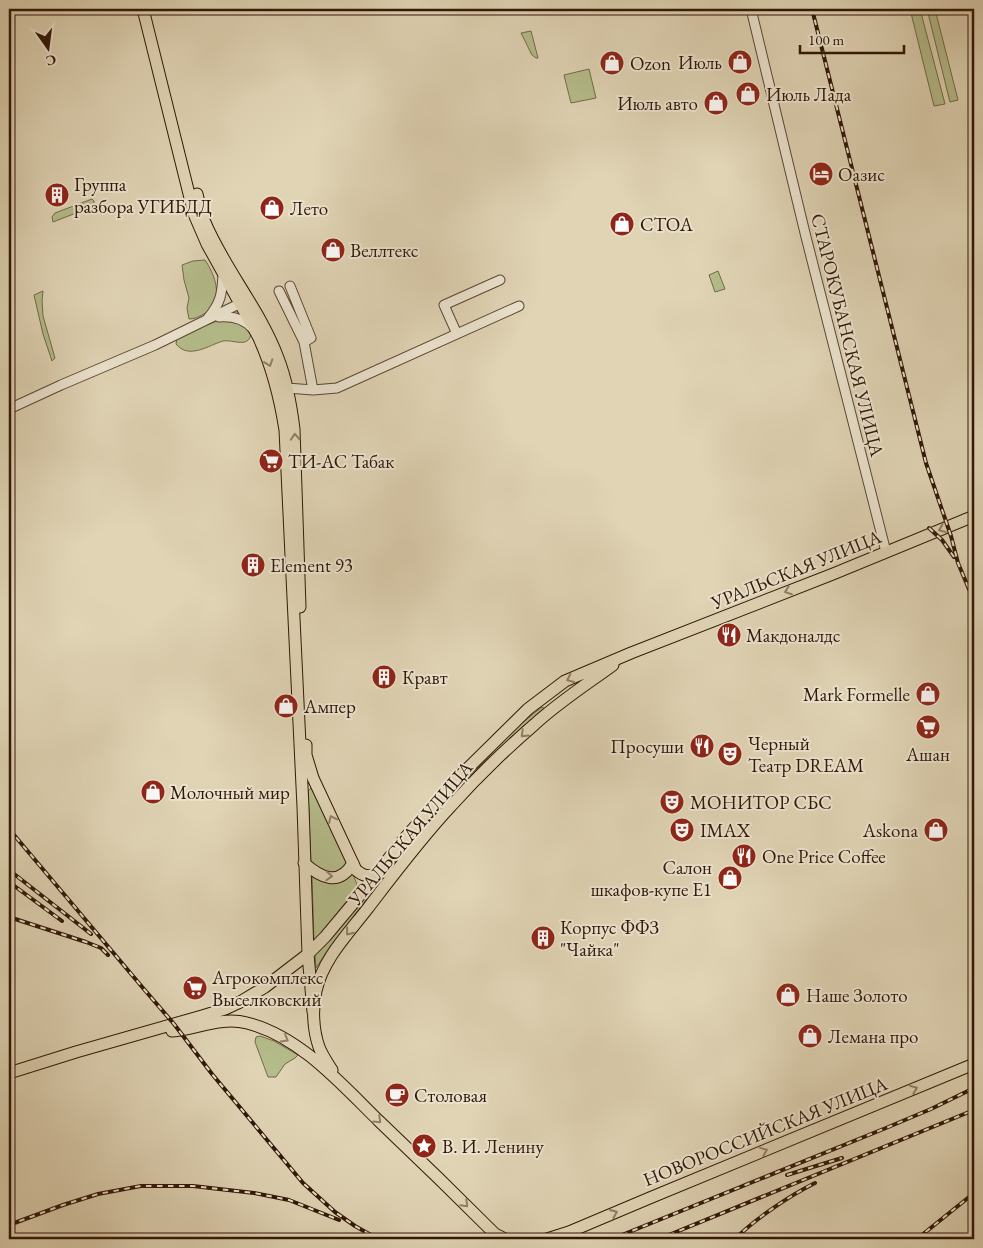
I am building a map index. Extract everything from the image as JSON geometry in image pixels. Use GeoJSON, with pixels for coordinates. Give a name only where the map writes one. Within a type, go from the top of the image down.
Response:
{"type":"FeatureCollection","features":[{"type":"Feature","properties":{"kind":"main road"},"geometry":{"type":"LineString","coordinates":[[143,9],[194,214],[223,274],[266,333],[278,358],[292,409],[303,749],[304,863],[313,1012]]}},
{"type":"Feature","properties":{"kind":"main road"},"geometry":{"type":"LineString","coordinates":[[150,9],[204,219],[244,302],[258,336],[271,369],[281,409],[285,430],[303,749],[314,778],[356,870],[362,875],[376,874]]}},
{"type":"Feature","properties":{"kind":"main road","name":"УРАЛЬСКАЯ УЛИЦА"},"geometry":{"type":"LineString","coordinates":[[99,1047],[225,1009],[265,987],[308,954],[339,920],[404,839],[464,772],[534,704],[564,681],[974,516]]}},
{"type":"Feature","properties":{"kind":"main road","name":"УРАЛЬСКАЯ УЛИЦА"},"geometry":{"type":"LineString","coordinates":[[342,1086],[324,1058],[319,1046],[313,1012],[322,970],[334,952],[411,854],[451,806],[476,780],[535,723],[631,653]]}},
{"type":"Feature","properties":{"kind":"main road"},"geometry":{"type":"LineString","coordinates":[[534,704],[552,700],[562,702]]}},
{"type":"Feature","properties":{"kind":"main road"},"geometry":{"type":"LineString","coordinates":[[424,816],[442,807],[451,806]]}},
{"type":"Feature","properties":{"kind":"main road"},"geometry":{"type":"LineString","coordinates":[[304,863],[324,878],[334,878],[343,875],[353,863]]}},
{"type":"Feature","properties":{"kind":"main road"},"geometry":{"type":"LineString","coordinates":[[240,1002],[238,1009],[240,1017],[247,1023]]}},
{"type":"Feature","properties":{"kind":"main road"},"geometry":{"type":"LineString","coordinates":[[9,1074],[155,1031],[180,1030],[228,1021],[247,1023],[275,1033],[301,1048],[499,1237]]}},
{"type":"Feature","properties":{"kind":"main road","name":"НОВОРОССИЙСКАЯ УЛИЦА"},"geometry":{"type":"LineString","coordinates":[[548,1239],[569,1232],[974,1064]]}},
{"type":"Feature","properties":{"kind":"street","name":"СТАРОКУБАНСКАЯ УЛИЦА"},"geometry":{"type":"LineString","coordinates":[[751,9],[805,233],[886,552]]}},
{"type":"Feature","properties":{"kind":"street"},"geometry":{"type":"LineString","coordinates":[[204,322],[216,309],[220,299],[223,274]]}},
{"type":"Feature","properties":{"kind":"street"},"geometry":{"type":"LineString","coordinates":[[456,334],[444,305],[500,280]]}},
{"type":"Feature","properties":{"kind":"street"},"geometry":{"type":"LineString","coordinates":[[290,286],[311,338],[304,342]]}},
{"type":"Feature","properties":{"kind":"street"},"geometry":{"type":"LineString","coordinates":[[280,291],[304,342],[314,390]]}},
{"type":"Feature","properties":{"kind":"street"},"geometry":{"type":"LineString","coordinates":[[9,408],[61,384],[156,345],[244,302]]}},
{"type":"Feature","properties":{"kind":"street"},"geometry":{"type":"LineString","coordinates":[[287,388],[314,390],[337,388],[519,306]]}},
{"type":"Feature","properties":{"kind":"street"},"geometry":{"type":"LineString","coordinates":[[204,322],[217,317],[228,316],[236,318],[246,322],[258,336]]}},
{"type":"Feature","properties":{"kind":"street","name":"НОВОРОССИЙСКАЯ УЛИЦА"},"geometry":{"type":"LineString","coordinates":[[554,1239],[569,1232]]}},
{"type":"Feature","properties":{"kind":"green space"},"geometry":{"type":"Polygon","coordinates":[[[910,9],[920,9],[945,104],[934,106],[910,9]]]}},
{"type":"Feature","properties":{"kind":"green space"},"geometry":{"type":"Polygon","coordinates":[[[927,9],[935,9],[958,100],[950,102],[927,9]]]}},
{"type":"Feature","properties":{"kind":"green space"},"geometry":{"type":"Polygon","coordinates":[[[531,31],[538,58],[532,55],[521,33],[531,31]]]}},
{"type":"Feature","properties":{"kind":"green space"},"geometry":{"type":"Polygon","coordinates":[[[589,69],[596,98],[571,103],[564,75],[589,69]]]}},
{"type":"Feature","properties":{"kind":"green space"},"geometry":{"type":"Polygon","coordinates":[[[92,199],[94,206],[53,222],[52,217],[55,213],[92,199]]]}},
{"type":"Feature","properties":{"kind":"green space"},"geometry":{"type":"Polygon","coordinates":[[[205,260],[216,284],[216,298],[208,311],[197,318],[189,319],[187,308],[189,298],[182,265],[193,261],[205,260]]]}},
{"type":"Feature","properties":{"kind":"green space"},"geometry":{"type":"Polygon","coordinates":[[[718,271],[725,289],[715,292],[709,275],[718,271]]]}},
{"type":"Feature","properties":{"kind":"green space"},"geometry":{"type":"Polygon","coordinates":[[[43,291],[43,316],[55,358],[52,361],[43,334],[34,295],[43,291]]]}},
{"type":"Feature","properties":{"kind":"green space"},"geometry":{"type":"Polygon","coordinates":[[[221,319],[235,321],[251,331],[248,340],[245,342],[223,341],[193,351],[181,349],[176,344],[177,338],[221,319]]]}},
{"type":"Feature","properties":{"kind":"green space"},"geometry":{"type":"Polygon","coordinates":[[[542,707],[544,708],[444,800],[518,726],[542,707]]]}},
{"type":"Feature","properties":{"kind":"green space"},"geometry":{"type":"Polygon","coordinates":[[[311,788],[348,864],[343,871],[326,874],[311,862],[308,791],[311,788]]]}},
{"type":"Feature","properties":{"kind":"green space"},"geometry":{"type":"Polygon","coordinates":[[[431,812],[433,814],[331,945],[316,968],[315,954],[431,812]]]}},
{"type":"Feature","properties":{"kind":"green space"},"geometry":{"type":"Polygon","coordinates":[[[352,872],[358,887],[314,942],[312,876],[352,872]]]}},
{"type":"Feature","properties":{"kind":"green space"},"geometry":{"type":"Polygon","coordinates":[[[260,1036],[274,1041],[298,1055],[285,1064],[276,1077],[268,1077],[255,1042],[256,1037],[260,1036]]]}},
{"type":"Feature","properties":{"kind":"railway"},"geometry":{"type":"LineString","coordinates":[[812,9],[926,463],[951,536],[958,563],[974,601]]}},
{"type":"Feature","properties":{"kind":"railway"},"geometry":{"type":"LineString","coordinates":[[929,528],[942,540],[954,557]]}},
{"type":"Feature","properties":{"kind":"railway"},"geometry":{"type":"LineString","coordinates":[[9,829],[174,1024],[212,1074],[303,1183],[335,1212],[378,1239]]}},
{"type":"Feature","properties":{"kind":"railway"},"geometry":{"type":"LineString","coordinates":[[9,870],[91,934]]}},
{"type":"Feature","properties":{"kind":"railway"},"geometry":{"type":"LineString","coordinates":[[9,882],[62,921]]}},
{"type":"Feature","properties":{"kind":"railway"},"geometry":{"type":"LineString","coordinates":[[9,917],[86,942],[101,948],[108,955]]}},
{"type":"Feature","properties":{"kind":"railway"},"geometry":{"type":"LineString","coordinates":[[612,1239],[886,1128],[974,1088]]}},
{"type":"Feature","properties":{"kind":"railway"},"geometry":{"type":"LineString","coordinates":[[659,1239],[974,1110]]}},
{"type":"Feature","properties":{"kind":"railway"},"geometry":{"type":"LineString","coordinates":[[787,1175],[842,1158]]}},
{"type":"Feature","properties":{"kind":"railway"},"geometry":{"type":"LineString","coordinates":[[735,1239],[773,1208],[815,1183]]}},
{"type":"Feature","properties":{"kind":"railway"},"geometry":{"type":"LineString","coordinates":[[9,1225],[98,1194],[141,1186],[193,1186],[254,1193],[289,1200],[339,1220]]}},
{"type":"Feature","properties":{"kind":"railway"},"geometry":{"type":"LineString","coordinates":[[917,1239],[974,1193]]}},
{"type":"Feature","properties":{"kind":"place","name":"Июль"},"geometry":{"type":"Point","coordinates":[740,62]}},
{"type":"Feature","properties":{"kind":"place","name":"Ozon"},"geometry":{"type":"Point","coordinates":[612,63]}},
{"type":"Feature","properties":{"kind":"place","name":"Июль Лада"},"geometry":{"type":"Point","coordinates":[748,94]}},
{"type":"Feature","properties":{"kind":"place","name":"Июль авто"},"geometry":{"type":"Point","coordinates":[716,103]}},
{"type":"Feature","properties":{"kind":"place","name":"Оазис"},"geometry":{"type":"Point","coordinates":[821,174]}},
{"type":"Feature","properties":{"kind":"place","name":"Группа разбора УГИБДД"},"geometry":{"type":"Point","coordinates":[57,195]}},
{"type":"Feature","properties":{"kind":"place","name":"Лето"},"geometry":{"type":"Point","coordinates":[272,208]}},
{"type":"Feature","properties":{"kind":"place","name":"СТОА"},"geometry":{"type":"Point","coordinates":[622,224]}},
{"type":"Feature","properties":{"kind":"place","name":"Веллтекс"},"geometry":{"type":"Point","coordinates":[333,250]}},
{"type":"Feature","properties":{"kind":"place","name":"ТИ-АС Табак"},"geometry":{"type":"Point","coordinates":[271,461]}},
{"type":"Feature","properties":{"kind":"place","name":"Element 93"},"geometry":{"type":"Point","coordinates":[253,565]}},
{"type":"Feature","properties":{"kind":"place","name":"Макдоналдс"},"geometry":{"type":"Point","coordinates":[729,635]}},
{"type":"Feature","properties":{"kind":"place","name":"Кравт"},"geometry":{"type":"Point","coordinates":[384,677]}},
{"type":"Feature","properties":{"kind":"place","name":"Mark Formelle"},"geometry":{"type":"Point","coordinates":[928,694]}},
{"type":"Feature","properties":{"kind":"place","name":"Ампер"},"geometry":{"type":"Point","coordinates":[286,706]}},
{"type":"Feature","properties":{"kind":"place","name":"Ашан"},"geometry":{"type":"Point","coordinates":[928,727]}},
{"type":"Feature","properties":{"kind":"place","name":"Просуши"},"geometry":{"type":"Point","coordinates":[702,746]}},
{"type":"Feature","properties":{"kind":"place","name":"Черный Театр DREAM"},"geometry":{"type":"Point","coordinates":[730,754]}},
{"type":"Feature","properties":{"kind":"place","name":"Молочный мир"},"geometry":{"type":"Point","coordinates":[153,792]}},
{"type":"Feature","properties":{"kind":"place","name":"МОНИТОР СБС"},"geometry":{"type":"Point","coordinates":[672,802]}},
{"type":"Feature","properties":{"kind":"place","name":"IMAX"},"geometry":{"type":"Point","coordinates":[682,830]}},
{"type":"Feature","properties":{"kind":"place","name":"Askona"},"geometry":{"type":"Point","coordinates":[936,830]}},
{"type":"Feature","properties":{"kind":"place","name":"One Price Coffee"},"geometry":{"type":"Point","coordinates":[744,856]}},
{"type":"Feature","properties":{"kind":"place","name":"Салон шкафов-купе Е1"},"geometry":{"type":"Point","coordinates":[730,878]}},
{"type":"Feature","properties":{"kind":"place","name":"Корпус ФФЗ \"Чайка\""},"geometry":{"type":"Point","coordinates":[543,938]}},
{"type":"Feature","properties":{"kind":"place","name":"Агрокомплекс Выселковский"},"geometry":{"type":"Point","coordinates":[195,988]}},
{"type":"Feature","properties":{"kind":"place","name":"Наше Золото"},"geometry":{"type":"Point","coordinates":[788,995]}},
{"type":"Feature","properties":{"kind":"place","name":"Лемана про"},"geometry":{"type":"Point","coordinates":[810,1036]}},
{"type":"Feature","properties":{"kind":"place","name":"Столовая"},"geometry":{"type":"Point","coordinates":[397,1095]}},
{"type":"Feature","properties":{"kind":"place","name":"В. И. Ленину"},"geometry":{"type":"Point","coordinates":[424,1146]}}]}
